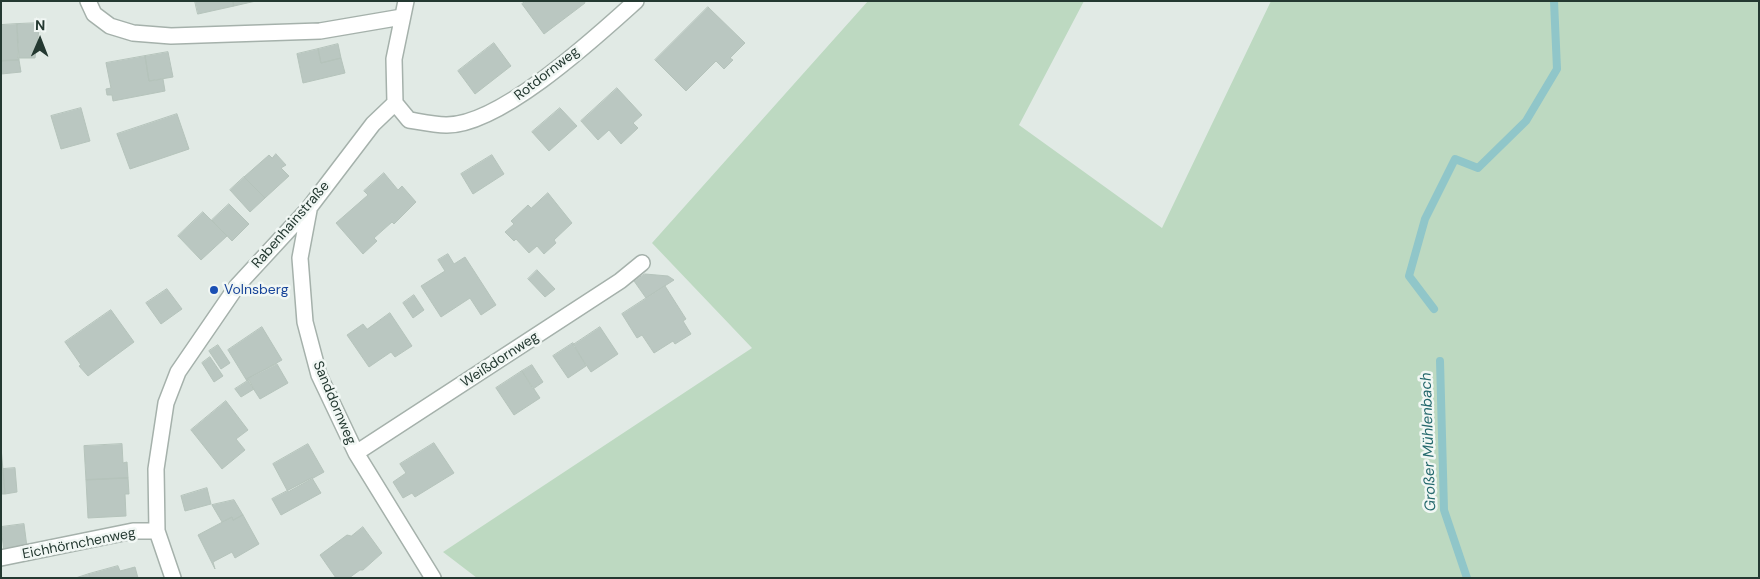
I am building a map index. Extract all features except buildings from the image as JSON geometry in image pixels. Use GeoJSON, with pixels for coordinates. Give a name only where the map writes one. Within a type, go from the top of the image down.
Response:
{"type":"FeatureCollection","features":[{"type":"Feature","properties":{"kind":"street"},"geometry":{"type":"LineString","coordinates":[[88,1],[94,14],[110,26],[133,33],[172,36],[320,31],[402,17]]}},
{"type":"Feature","properties":{"kind":"street"},"geometry":{"type":"LineString","coordinates":[[395,103],[394,59],[406,1]]}},
{"type":"Feature","properties":{"kind":"street","name":"Rotdornweg"},"geometry":{"type":"LineString","coordinates":[[395,103],[408,120],[447,126],[468,121],[519,98],[636,1]]}},
{"type":"Feature","properties":{"kind":"street","name":"Rabenhainstraße"},"geometry":{"type":"LineString","coordinates":[[173,578],[157,531],[156,469],[166,403],[178,372],[237,286],[309,208],[372,124],[395,103]]}},
{"type":"Feature","properties":{"kind":"street","name":"Sanddornweg"},"geometry":{"type":"LineString","coordinates":[[309,208],[300,258],[305,322],[319,375],[356,454],[433,578]]}},
{"type":"Feature","properties":{"kind":"street","name":"Weißdornweg"},"geometry":{"type":"LineString","coordinates":[[356,454],[620,281],[642,263]]}},
{"type":"Feature","properties":{"kind":"street","name":"Eichhörnchenweg"},"geometry":{"type":"LineString","coordinates":[[1,558],[133,531],[157,531]]}},
{"type":"Feature","properties":{"kind":"green space"},"geometry":{"type":"Polygon","coordinates":[[[868,1],[1084,1],[1019,125],[1162,228],[1271,1],[1759,1],[1759,578],[477,578],[443,552],[752,348],[652,243],[868,1]]]}},
{"type":"Feature","properties":{"kind":"waterway","name":"Großer Mühlenbach"},"geometry":{"type":"LineString","coordinates":[[1434,309],[1409,276],[1425,219],[1455,159],[1478,168],[1526,121],[1557,69],[1554,1]]}},
{"type":"Feature","properties":{"kind":"waterway","name":"Großer Mühlenbach"},"geometry":{"type":"LineString","coordinates":[[1440,361],[1444,510],[1467,578]]}},
{"type":"Feature","properties":{"kind":"place","name":"Volnsberg"},"geometry":{"type":"Point","coordinates":[214,290]}}]}
